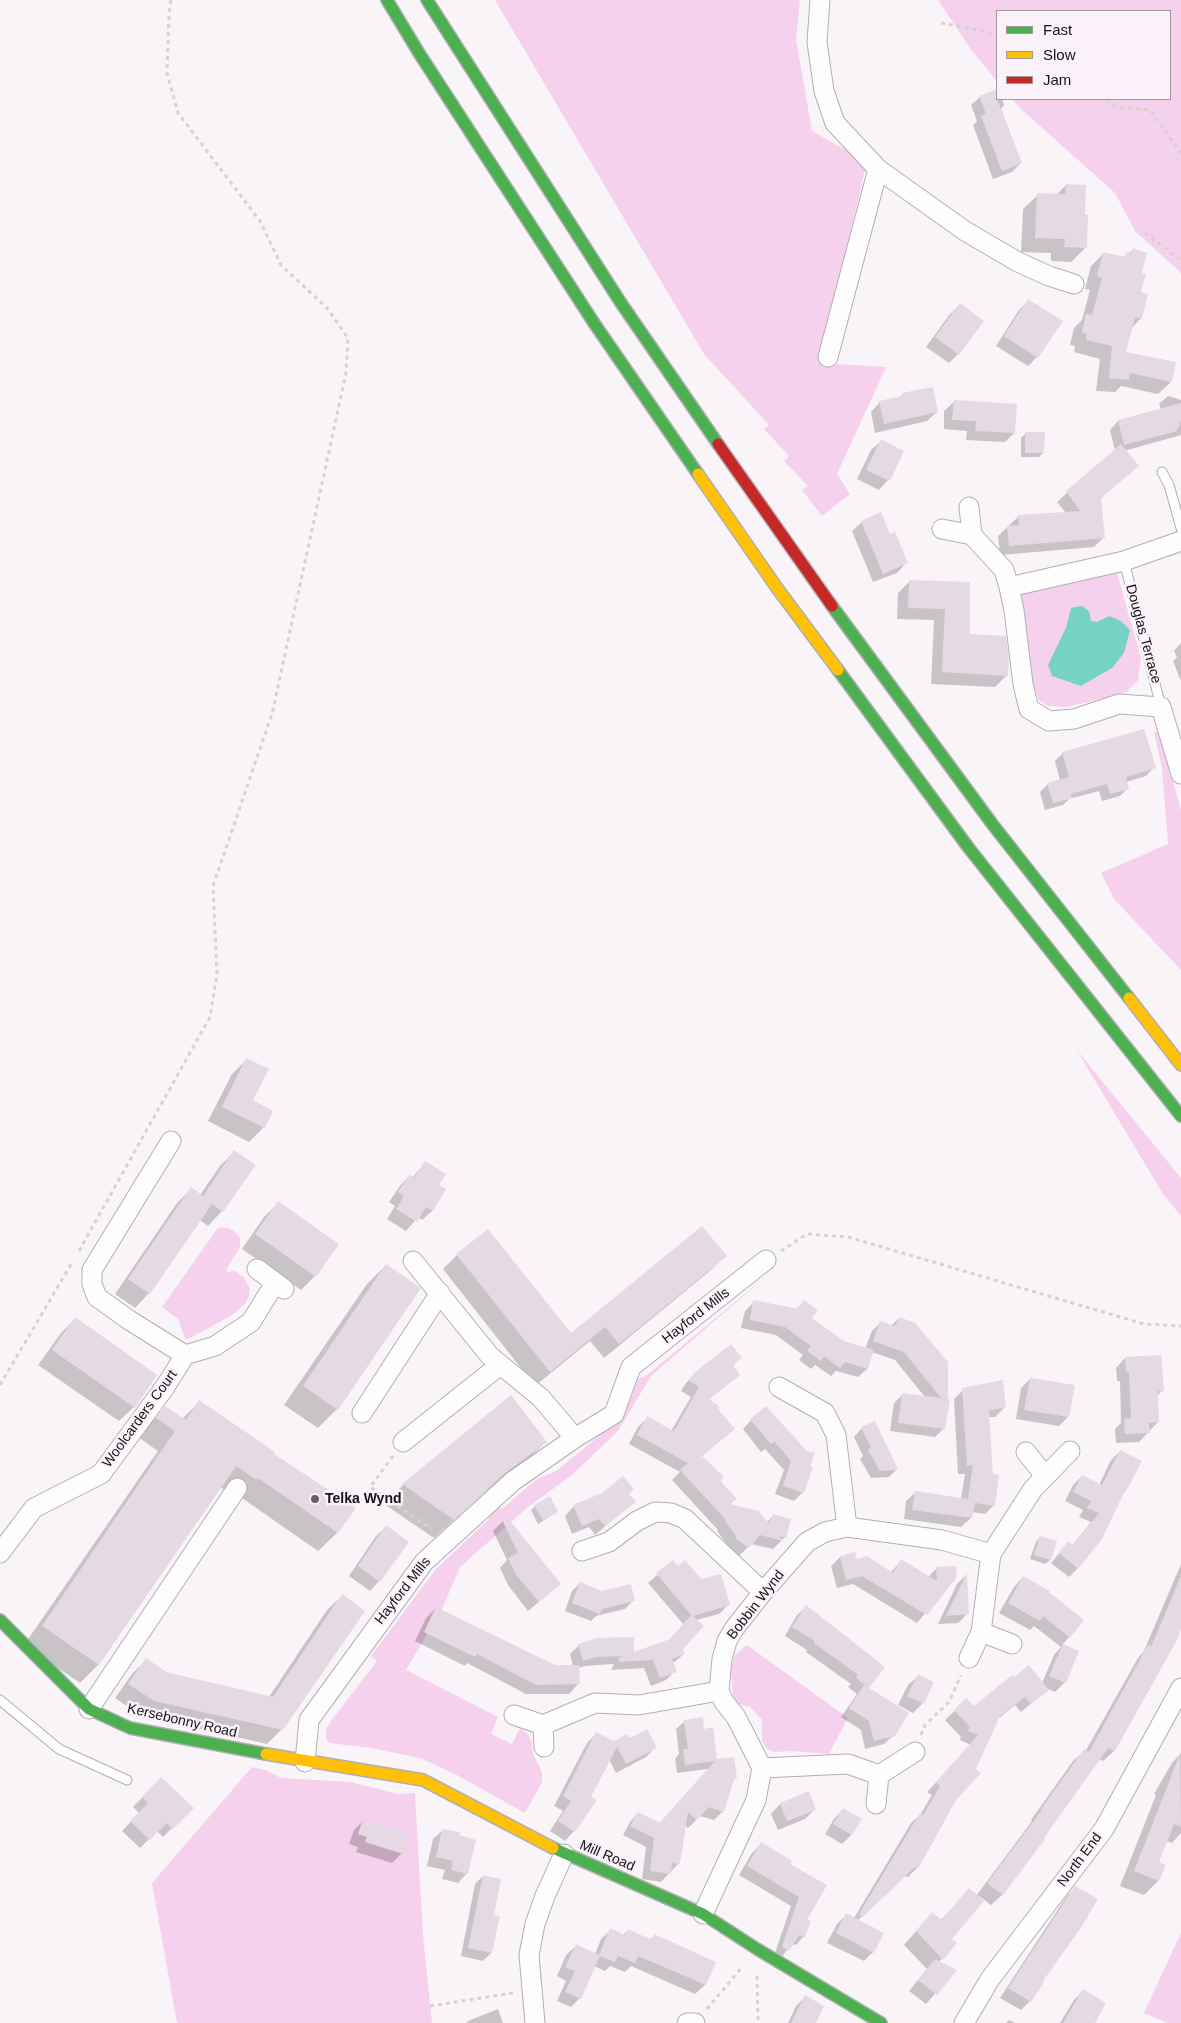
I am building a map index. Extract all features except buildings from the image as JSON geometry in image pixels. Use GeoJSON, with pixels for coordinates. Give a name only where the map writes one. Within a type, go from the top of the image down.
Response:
{"type":"FeatureCollection","features":[{"type":"Feature","properties":{"kind":"main road"},"geometry":{"type":"LineString","coordinates":[[387,0],[419,53],[594,323],[777,588],[968,847],[1181,1116]]}},
{"type":"Feature","properties":{"kind":"main road"},"geometry":{"type":"LineString","coordinates":[[427,0],[621,302],[803,567],[993,825],[1181,1065]]}},
{"type":"Feature","properties":{"kind":"main road","name":"Kersebonny Road"},"geometry":{"type":"LineString","coordinates":[[0,1620],[89,1709],[130,1728],[305,1762]]}},
{"type":"Feature","properties":{"kind":"main road","name":"Mill Road"},"geometry":{"type":"LineString","coordinates":[[305,1762],[423,1780],[564,1854],[702,1914],[881,2023]]}},
{"type":"Feature","properties":{"kind":"street"},"geometry":{"type":"LineString","coordinates":[[820,0],[817,42],[824,90],[835,123],[878,169],[966,231],[1018,262],[1049,276],[1074,284]]}},
{"type":"Feature","properties":{"kind":"street"},"geometry":{"type":"LineString","coordinates":[[828,357],[878,169]]}},
{"type":"Feature","properties":{"kind":"street"},"geometry":{"type":"LineString","coordinates":[[969,507],[972,535]]}},
{"type":"Feature","properties":{"kind":"street"},"geometry":{"type":"LineString","coordinates":[[942,529],[972,535],[1004,570],[1014,610],[1023,684],[1029,709],[1049,721],[1074,719],[1119,704],[1162,707]]}},
{"type":"Feature","properties":{"kind":"street"},"geometry":{"type":"LineString","coordinates":[[1009,586],[1124,562],[1181,541]]}},
{"type":"Feature","properties":{"kind":"street","name":"Douglas Terrace"},"geometry":{"type":"LineString","coordinates":[[1162,707],[1181,774]]}},
{"type":"Feature","properties":{"kind":"street"},"geometry":{"type":"LineString","coordinates":[[171,1142],[92,1270],[92,1284],[97,1297],[129,1320],[185,1355]]}},
{"type":"Feature","properties":{"kind":"street","name":"Hayford Mills"},"geometry":{"type":"LineString","coordinates":[[305,1762],[309,1720],[424,1562],[513,1481],[575,1438],[614,1414],[631,1367],[766,1260]]}},
{"type":"Feature","properties":{"kind":"street"},"geometry":{"type":"LineString","coordinates":[[413,1261],[490,1356],[541,1398],[575,1438]]}},
{"type":"Feature","properties":{"kind":"street","name":"Woolcarders Court"},"geometry":{"type":"LineString","coordinates":[[0,1553],[34,1508],[101,1474],[165,1387],[185,1355],[215,1346],[251,1322],[280,1286],[257,1269]]}},
{"type":"Feature","properties":{"kind":"street"},"geometry":{"type":"LineString","coordinates":[[362,1413],[440,1293]]}},
{"type":"Feature","properties":{"kind":"street"},"geometry":{"type":"LineString","coordinates":[[403,1442],[500,1365]]}},
{"type":"Feature","properties":{"kind":"street"},"geometry":{"type":"LineString","coordinates":[[779,1387],[825,1413],[836,1435],[847,1527]]}},
{"type":"Feature","properties":{"kind":"street"},"geometry":{"type":"LineString","coordinates":[[969,1658],[981,1632],[991,1554],[1033,1489],[1070,1451]]}},
{"type":"Feature","properties":{"kind":"street"},"geometry":{"type":"LineString","coordinates":[[1026,1452],[1045,1476]]}},
{"type":"Feature","properties":{"kind":"street"},"geometry":{"type":"LineString","coordinates":[[89,1709],[237,1488]]}},
{"type":"Feature","properties":{"kind":"street"},"geometry":{"type":"LineString","coordinates":[[582,1551],[609,1542],[637,1520],[655,1512],[671,1513],[685,1519],[763,1592]]}},
{"type":"Feature","properties":{"kind":"street","name":"Bobbin Wynd"},"geometry":{"type":"LineString","coordinates":[[719,1691],[722,1659],[727,1641],[734,1629],[763,1592],[807,1542],[825,1532],[847,1527],[942,1540],[991,1554]]}},
{"type":"Feature","properties":{"kind":"street"},"geometry":{"type":"LineString","coordinates":[[981,1632],[1012,1644]]}},
{"type":"Feature","properties":{"kind":"street","name":"North End"},"geometry":{"type":"LineString","coordinates":[[964,2023],[990,1979],[1104,1829],[1181,1688]]}},
{"type":"Feature","properties":{"kind":"street"},"geometry":{"type":"LineString","coordinates":[[514,1715],[543,1725],[595,1703],[639,1705],[719,1691],[724,1702],[736,1717],[762,1768],[756,1800],[702,1914]]}},
{"type":"Feature","properties":{"kind":"street"},"geometry":{"type":"LineString","coordinates":[[543,1725],[544,1747]]}},
{"type":"Feature","properties":{"kind":"street"},"geometry":{"type":"LineString","coordinates":[[879,1775],[915,1752]]}},
{"type":"Feature","properties":{"kind":"street"},"geometry":{"type":"LineString","coordinates":[[762,1768],[848,1764],[879,1775]]}},
{"type":"Feature","properties":{"kind":"street"},"geometry":{"type":"LineString","coordinates":[[876,1804],[879,1775]]}},
{"type":"Feature","properties":{"kind":"street"},"geometry":{"type":"LineString","coordinates":[[535,2023],[529,1955],[535,1924],[564,1854]]}},
{"type":"Feature","properties":{"kind":"street"},"geometry":{"type":"LineString","coordinates":[[687,2023],[695,2023]]}},
{"type":"Feature","properties":{"kind":"lane"},"geometry":{"type":"LineString","coordinates":[[1162,472],[1169,485],[1181,528]]}},
{"type":"Feature","properties":{"kind":"lane","name":"Douglas Terrace"},"geometry":{"type":"LineString","coordinates":[[1124,562],[1162,707]]}},
{"type":"Feature","properties":{"kind":"lane"},"geometry":{"type":"LineString","coordinates":[[0,1700],[59,1749],[127,1780]]}},
{"type":"Feature","properties":{"kind":"path"},"geometry":{"type":"LineString","coordinates":[[0,1385],[48,1306],[210,1017],[217,974],[213,886],[272,714],[346,373],[348,338],[327,308],[280,264],[260,221],[178,113],[168,73],[171,0]]}},
{"type":"Feature","properties":{"kind":"path"},"geometry":{"type":"LineString","coordinates":[[941,23],[985,31],[996,36]]}},
{"type":"Feature","properties":{"kind":"path"},"geometry":{"type":"LineString","coordinates":[[1108,100],[1116,107],[1150,110],[1181,153]]}},
{"type":"Feature","properties":{"kind":"path"},"geometry":{"type":"LineString","coordinates":[[1145,233],[1181,260]]}},
{"type":"Feature","properties":{"kind":"path"},"geometry":{"type":"LineString","coordinates":[[766,1260],[807,1234],[848,1237],[1144,1324],[1181,1326]]}},
{"type":"Feature","properties":{"kind":"path"},"geometry":{"type":"LineString","coordinates":[[403,1442],[370,1487],[447,1540]]}},
{"type":"Feature","properties":{"kind":"path"},"geometry":{"type":"LineString","coordinates":[[915,1752],[925,1725],[949,1702],[969,1658]]}},
{"type":"Feature","properties":{"kind":"path"},"geometry":{"type":"LineString","coordinates":[[695,2023],[757,1949]]}},
{"type":"Feature","properties":{"kind":"path"},"geometry":{"type":"LineString","coordinates":[[757,1949],[758,2023]]}},
{"type":"Feature","properties":{"kind":"path"},"geometry":{"type":"LineString","coordinates":[[430,2006],[531,1990]]}},
{"type":"Feature","properties":{"kind":"shaded area"},"geometry":{"type":"Polygon","coordinates":[[[495,0],[800,0],[796,39],[812,131],[867,162],[819,363],[886,367],[837,474],[850,494],[822,516],[802,490],[808,486],[784,461],[789,456],[764,429],[769,425],[704,354],[495,0]]]}},
{"type":"Feature","properties":{"kind":"shaded area"},"geometry":{"type":"Polygon","coordinates":[[[938,0],[1181,0],[1181,273],[1135,231],[1115,193],[1013,100],[1171,100],[1171,10],[996,10],[996,80],[972,51],[938,0]]]}},
{"type":"Feature","properties":{"kind":"shaded area"},"geometry":{"type":"Polygon","coordinates":[[[1116,569],[1141,658],[1138,680],[1126,692],[1067,707],[1048,706],[1039,700],[1030,676],[1021,589],[1116,569]]]}},
{"type":"Feature","properties":{"kind":"shaded area"},"geometry":{"type":"Polygon","coordinates":[[[1082,606],[1089,611],[1091,621],[1097,622],[1109,616],[1121,621],[1130,630],[1124,653],[1112,668],[1081,686],[1052,676],[1048,665],[1066,628],[1071,608],[1082,606]]]}},
{"type":"Feature","properties":{"kind":"shaded area"},"geometry":{"type":"Polygon","coordinates":[[[1154,732],[1159,732],[1181,810],[1181,970],[1114,899],[1101,873],[1168,844],[1162,768],[1154,732]]]}},
{"type":"Feature","properties":{"kind":"shaded area"},"geometry":{"type":"Polygon","coordinates":[[[1076,1049],[1181,1178],[1181,1216],[1163,1194],[1076,1049]]]}},
{"type":"Feature","properties":{"kind":"shaded area"},"geometry":{"type":"Polygon","coordinates":[[[218,1228],[228,1228],[234,1231],[240,1238],[240,1247],[226,1270],[229,1273],[233,1270],[244,1277],[250,1289],[249,1296],[245,1304],[231,1316],[188,1339],[185,1338],[178,1319],[162,1307],[218,1228]]]}},
{"type":"Feature","properties":{"kind":"shaded area"},"geometry":{"type":"Polygon","coordinates":[[[771,1272],[651,1376],[618,1431],[572,1475],[527,1508],[460,1567],[442,1609],[406,1670],[498,1717],[491,1734],[512,1744],[520,1728],[528,1734],[532,1743],[533,1754],[542,1772],[542,1782],[525,1813],[455,1774],[420,1758],[371,1748],[329,1743],[326,1738],[326,1729],[377,1661],[371,1656],[436,1569],[489,1519],[488,1513],[496,1507],[503,1508],[537,1479],[556,1471],[615,1423],[634,1393],[632,1388],[638,1378],[644,1377],[652,1371],[771,1272]]]}},
{"type":"Feature","properties":{"kind":"shaded area"},"geometry":{"type":"Polygon","coordinates":[[[747,1645],[848,1718],[829,1754],[791,1751],[775,1752],[767,1749],[762,1741],[762,1720],[750,1707],[735,1703],[733,1698],[731,1670],[734,1656],[747,1645]]]}},
{"type":"Feature","properties":{"kind":"shaded area"},"geometry":{"type":"Polygon","coordinates":[[[252,1767],[265,1770],[281,1778],[351,1782],[398,1794],[415,1793],[423,1935],[432,2023],[177,2023],[152,1883],[252,1767]]]}},
{"type":"Feature","properties":{"kind":"shaded area"},"geometry":{"type":"Polygon","coordinates":[[[1181,1933],[1181,2023],[1168,2023],[1144,2013],[1181,1933]]]}},
{"type":"Feature","properties":{"kind":"traffic: fast"},"geometry":{"type":"LineString","coordinates":[[387,0],[419,53],[594,323],[698,474]]}},
{"type":"Feature","properties":{"kind":"traffic: fast"},"geometry":{"type":"LineString","coordinates":[[427,0],[621,303],[718,444]]}},
{"type":"Feature","properties":{"kind":"traffic: fast"},"geometry":{"type":"LineString","coordinates":[[832,606],[993,825],[1129,998]]}},
{"type":"Feature","properties":{"kind":"traffic: fast"},"geometry":{"type":"LineString","coordinates":[[838,670],[968,847],[1181,1116]]}},
{"type":"Feature","properties":{"kind":"traffic: fast"},"geometry":{"type":"LineString","coordinates":[[0,1620],[89,1709],[130,1728],[266,1754]]}},
{"type":"Feature","properties":{"kind":"traffic: fast"},"geometry":{"type":"LineString","coordinates":[[553,1848],[703,1914],[757,1949],[881,2023]]}},
{"type":"Feature","properties":{"kind":"traffic: slow"},"geometry":{"type":"LineString","coordinates":[[698,474],[777,588],[838,670]]}},
{"type":"Feature","properties":{"kind":"traffic: slow"},"geometry":{"type":"LineString","coordinates":[[1129,998],[1181,1065]]}},
{"type":"Feature","properties":{"kind":"traffic: slow"},"geometry":{"type":"LineString","coordinates":[[266,1754],[423,1780],[553,1848]]}},
{"type":"Feature","properties":{"kind":"traffic: jam"},"geometry":{"type":"LineString","coordinates":[[718,444],[832,606]]}},
{"type":"Feature","properties":{"kind":"place","name":"Telka Wynd"},"geometry":{"type":"Point","coordinates":[315,1499]}}]}
